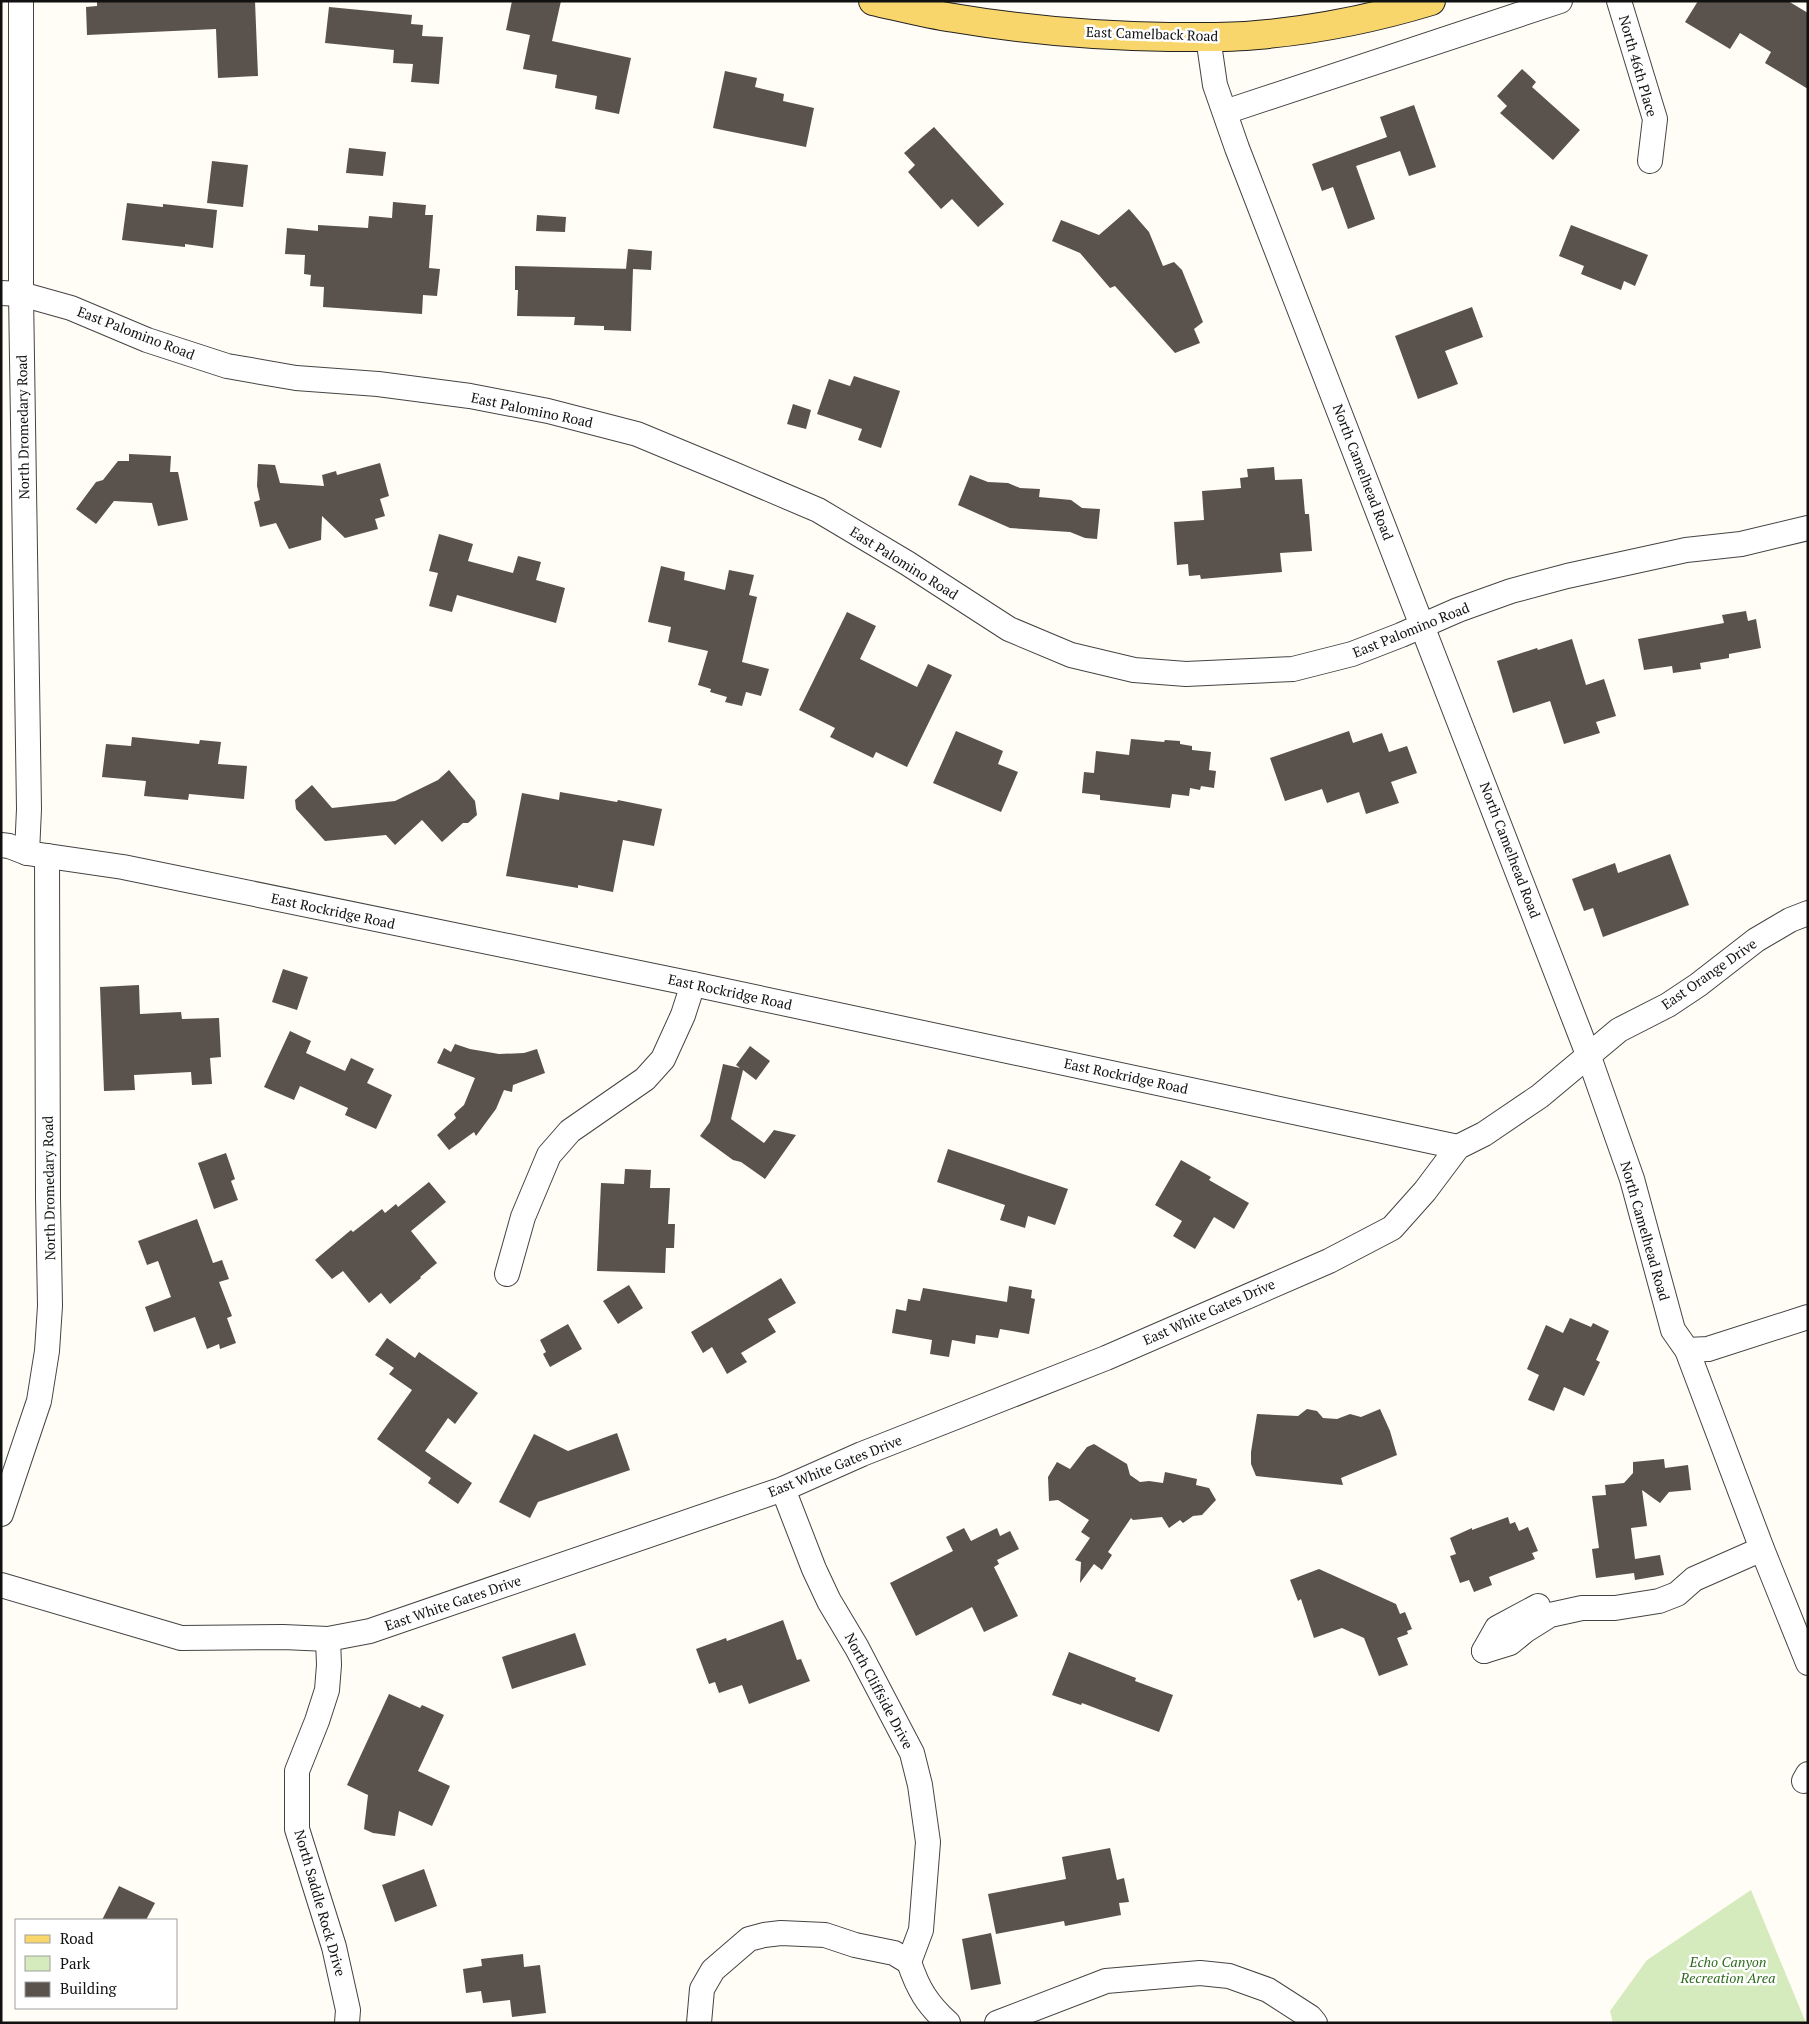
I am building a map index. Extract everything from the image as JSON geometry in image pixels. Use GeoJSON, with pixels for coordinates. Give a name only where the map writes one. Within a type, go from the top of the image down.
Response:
{"type":"FeatureCollection","features":[{"type":"Feature","properties":{"kind":"main road","name":"East Camelback Road"},"geometry":{"type":"LineString","coordinates":[[873,1],[953,18],[1038,30],[1118,36],[1208,37],[1257,35],[1325,25],[1407,8],[1431,1]]}},
{"type":"Feature","properties":{"kind":"street","name":"North Dromedary Road"},"geometry":{"type":"LineString","coordinates":[[1,1514],[39,1400],[50,1306],[37,854],[28,809],[11,294],[20,1]]}},
{"type":"Feature","properties":{"kind":"street"},"geometry":{"type":"LineString","coordinates":[[1224,112],[1560,1]]}},
{"type":"Feature","properties":{"kind":"street","name":"North 46th Place"},"geometry":{"type":"LineString","coordinates":[[1619,1],[1656,119],[1650,161]]}},
{"type":"Feature","properties":{"kind":"street","name":"North Camelhead Road"},"geometry":{"type":"LineString","coordinates":[[1208,37],[1215,85],[1237,148],[1589,1057],[1632,1179],[1673,1330],[1687,1350],[1762,1549],[1808,1663]]}},
{"type":"Feature","properties":{"kind":"street","name":"East Palomino Road"},"geometry":{"type":"LineString","coordinates":[[11,294],[71,308],[147,340],[227,366],[296,378],[378,384],[470,396],[548,412],[636,434],[818,510],[908,563],[1009,629],[1071,655],[1134,670],[1186,674],[1293,669],[1352,654],[1458,610],[1511,591],[1567,576],[1686,550],[1741,544],[1808,528]]}},
{"type":"Feature","properties":{"kind":"street","name":"East Rockridge Road"},"geometry":{"type":"LineString","coordinates":[[1,845],[37,854],[123,868],[693,984],[1458,1147]]}},
{"type":"Feature","properties":{"kind":"street","name":"East Orange Drive"},"geometry":{"type":"LineString","coordinates":[[1589,1057],[1619,1030],[1675,1000],[1756,940],[1790,920],[1808,913]]}},
{"type":"Feature","properties":{"kind":"street"},"geometry":{"type":"LineString","coordinates":[[508,1274],[523,1217],[549,1155],[570,1131],[646,1079],[663,1059],[683,1015],[693,984]]}},
{"type":"Feature","properties":{"kind":"street","name":"East White Gates Drive"},"geometry":{"type":"LineString","coordinates":[[1,1585],[181,1638],[283,1637],[328,1639],[370,1631],[783,1489],[862,1454],[1106,1358],[1329,1260],[1392,1228],[1425,1191],[1458,1147],[1484,1134],[1540,1096],[1589,1057]]}},
{"type":"Feature","properties":{"kind":"street"},"geometry":{"type":"LineString","coordinates":[[1687,1350],[1708,1349],[1808,1317]]}},
{"type":"Feature","properties":{"kind":"street","name":"North Cliffside Drive"},"geometry":{"type":"LineString","coordinates":[[783,1489],[814,1569],[829,1601],[857,1648],[912,1753],[920,1785],[928,1842],[921,1930],[909,1962]]}},
{"type":"Feature","properties":{"kind":"street"},"geometry":{"type":"LineString","coordinates":[[1694,1579],[1673,1581],[1634,1593],[1565,1596],[1545,1602],[1497,1628],[1484,1651],[1510,1643],[1550,1615],[1582,1608],[1615,1608],[1659,1601],[1677,1594],[1694,1579],[1762,1549]]}},
{"type":"Feature","properties":{"kind":"street","name":"North Saddle Rock Drive"},"geometry":{"type":"LineString","coordinates":[[328,1639],[329,1665],[326,1690],[317,1721],[297,1771],[297,1828],[334,1947],[348,2010],[347,2023]]}},
{"type":"Feature","properties":{"kind":"street"},"geometry":{"type":"LineString","coordinates":[[699,2023],[702,1989],[713,1970],[749,1939],[781,1933],[824,1935],[855,1945],[894,1953],[909,1962],[916,1985],[928,2003],[948,2023]]}},
{"type":"Feature","properties":{"kind":"street"},"geometry":{"type":"LineString","coordinates":[[997,2023],[1106,1981],[1200,1972],[1229,1976],[1268,1990],[1310,2017],[1315,2023]]}},
{"type":"Feature","properties":{"kind":"green space","name":"Echo Canyon Recreation Area"},"geometry":{"type":"Polygon","coordinates":[[[1751,1890],[1806,2023],[1613,2023],[1610,2011],[1647,1960],[1751,1890]]]}},
{"type":"Feature","properties":{"kind":"building"},"geometry":{"type":"Polygon","coordinates":[[[97,1],[255,1],[258,76],[218,78],[216,29],[87,35],[86,7],[97,6],[97,1]]]}},
{"type":"Feature","properties":{"kind":"building"},"geometry":{"type":"Polygon","coordinates":[[[512,1],[561,1],[552,41],[631,58],[619,114],[595,109],[597,96],[555,88],[557,75],[523,69],[530,35],[506,30],[512,1]]]}},
{"type":"Feature","properties":{"kind":"building"},"geometry":{"type":"Polygon","coordinates":[[[1698,1],[1788,1],[1808,13],[1808,89],[1765,63],[1771,52],[1740,33],[1730,49],[1685,22],[1698,1]]]}},
{"type":"Feature","properties":{"kind":"building"},"geometry":{"type":"Polygon","coordinates":[[[329,7],[412,15],[411,24],[423,25],[422,36],[443,37],[439,84],[411,82],[413,64],[393,63],[394,50],[325,43],[329,7]]]}},
{"type":"Feature","properties":{"kind":"building"},"geometry":{"type":"Polygon","coordinates":[[[1522,69],[1536,82],[1532,87],[1580,130],[1553,160],[1500,113],[1507,106],[1497,96],[1522,69]]]}},
{"type":"Feature","properties":{"kind":"building"},"geometry":{"type":"Polygon","coordinates":[[[725,71],[757,78],[755,87],[784,94],[783,101],[814,108],[806,147],[713,128],[725,71]]]}},
{"type":"Feature","properties":{"kind":"building"},"geometry":{"type":"Polygon","coordinates":[[[1414,105],[1436,167],[1409,176],[1400,151],[1356,166],[1375,219],[1348,229],[1333,187],[1322,191],[1312,164],[1387,137],[1380,117],[1414,105]]]}},
{"type":"Feature","properties":{"kind":"building"},"geometry":{"type":"Polygon","coordinates":[[[934,127],[1004,204],[978,227],[952,199],[941,209],[908,172],[915,165],[904,153],[934,127]]]}},
{"type":"Feature","properties":{"kind":"building"},"geometry":{"type":"Polygon","coordinates":[[[349,148],[386,152],[383,176],[346,173],[349,148]]]}},
{"type":"Feature","properties":{"kind":"building"},"geometry":{"type":"Polygon","coordinates":[[[212,161],[248,165],[243,207],[207,203],[212,161]]]}},
{"type":"Feature","properties":{"kind":"building"},"geometry":{"type":"Polygon","coordinates":[[[393,202],[426,205],[425,215],[433,215],[429,268],[440,269],[437,296],[423,295],[422,314],[323,307],[324,287],[310,286],[311,275],[304,274],[305,255],[285,254],[287,228],[318,231],[318,225],[368,228],[369,216],[392,218],[393,202]]]}},
{"type":"Feature","properties":{"kind":"building"},"geometry":{"type":"Polygon","coordinates":[[[127,203],[163,207],[163,204],[217,210],[213,248],[185,244],[185,247],[122,240],[127,203]]]}},
{"type":"Feature","properties":{"kind":"building"},"geometry":{"type":"Polygon","coordinates":[[[1129,209],[1149,232],[1163,266],[1174,262],[1182,270],[1203,322],[1194,329],[1200,343],[1175,353],[1115,286],[1110,288],[1080,253],[1052,241],[1061,220],[1099,235],[1129,209]]]}},
{"type":"Feature","properties":{"kind":"building"},"geometry":{"type":"Polygon","coordinates":[[[537,215],[566,217],[565,232],[536,231],[537,215]]]}},
{"type":"Feature","properties":{"kind":"building"},"geometry":{"type":"Polygon","coordinates":[[[1571,225],[1648,255],[1635,286],[1624,281],[1621,290],[1581,274],[1584,266],[1559,256],[1571,225]]]}},
{"type":"Feature","properties":{"kind":"building"},"geometry":{"type":"Polygon","coordinates":[[[628,249],[652,251],[651,270],[633,269],[631,331],[604,330],[604,326],[574,325],[575,317],[517,316],[518,290],[515,290],[515,266],[626,269],[628,249]]]}},
{"type":"Feature","properties":{"kind":"building"},"geometry":{"type":"Polygon","coordinates":[[[1472,307],[1483,337],[1445,351],[1458,384],[1418,399],[1395,336],[1472,307]]]}},
{"type":"Feature","properties":{"kind":"building"},"geometry":{"type":"Polygon","coordinates":[[[854,376],[900,391],[881,448],[858,440],[862,429],[817,414],[829,379],[850,386],[854,376]]]}},
{"type":"Feature","properties":{"kind":"building"},"geometry":{"type":"Polygon","coordinates":[[[793,404],[811,410],[806,429],[787,424],[793,404]]]}},
{"type":"Feature","properties":{"kind":"building"},"geometry":{"type":"Polygon","coordinates":[[[129,454],[171,456],[170,472],[178,472],[188,520],[158,526],[152,503],[114,501],[96,524],[76,509],[96,482],[103,480],[118,461],[129,461],[129,454]]]}},
{"type":"Feature","properties":{"kind":"building"},"geometry":{"type":"Polygon","coordinates":[[[380,463],[389,496],[380,499],[385,516],[375,519],[378,529],[345,538],[322,516],[321,540],[289,549],[276,523],[260,527],[254,502],[260,500],[257,486],[258,464],[275,465],[280,483],[324,486],[322,475],[336,471],[337,475],[380,463]]]}},
{"type":"Feature","properties":{"kind":"building"},"geometry":{"type":"Polygon","coordinates":[[[1274,467],[1275,480],[1302,479],[1305,514],[1309,514],[1312,551],[1280,553],[1282,572],[1201,579],[1200,575],[1189,576],[1188,564],[1177,565],[1174,522],[1204,520],[1202,491],[1241,488],[1240,478],[1248,477],[1247,469],[1274,467]]]}},
{"type":"Feature","properties":{"kind":"building"},"geometry":{"type":"Polygon","coordinates":[[[970,475],[988,482],[1008,483],[1020,488],[1040,489],[1039,497],[1071,500],[1082,508],[1100,509],[1097,539],[1085,538],[1070,532],[1010,528],[958,505],[970,475]]]}},
{"type":"Feature","properties":{"kind":"building"},"geometry":{"type":"Polygon","coordinates":[[[439,534],[473,544],[468,561],[513,573],[518,556],[541,562],[536,580],[565,588],[556,623],[457,595],[452,612],[429,606],[438,573],[429,571],[439,534]]]}},
{"type":"Feature","properties":{"kind":"building"},"geometry":{"type":"Polygon","coordinates":[[[661,566],[685,572],[684,580],[725,590],[729,570],[754,575],[749,595],[757,597],[742,662],[769,669],[761,696],[746,692],[742,706],[725,702],[727,697],[710,692],[711,689],[698,685],[708,651],[668,642],[671,627],[648,622],[661,566]]]}},
{"type":"Feature","properties":{"kind":"building"},"geometry":{"type":"Polygon","coordinates":[[[1746,611],[1748,621],[1756,619],[1761,648],[1729,654],[1729,658],[1700,663],[1701,669],[1673,673],[1672,666],[1644,670],[1638,639],[1724,623],[1722,615],[1746,611]]]}},
{"type":"Feature","properties":{"kind":"building"},"geometry":{"type":"Polygon","coordinates":[[[847,612],[876,626],[860,659],[917,687],[928,664],[952,675],[907,767],[876,752],[873,758],[830,737],[835,728],[799,710],[847,612]]]}},
{"type":"Feature","properties":{"kind":"building"},"geometry":{"type":"Polygon","coordinates":[[[1572,639],[1586,685],[1604,679],[1616,716],[1596,722],[1600,733],[1564,744],[1550,701],[1513,713],[1497,661],[1572,639]]]}},
{"type":"Feature","properties":{"kind":"building"},"geometry":{"type":"Polygon","coordinates":[[[956,731],[1003,751],[998,764],[1018,772],[1001,812],[933,783],[956,731]]]}},
{"type":"Feature","properties":{"kind":"building"},"geometry":{"type":"Polygon","coordinates":[[[1349,731],[1353,743],[1382,733],[1389,752],[1407,746],[1417,773],[1391,782],[1399,803],[1366,814],[1359,792],[1327,803],[1322,789],[1285,801],[1270,758],[1349,731]]]}},
{"type":"Feature","properties":{"kind":"building"},"geometry":{"type":"Polygon","coordinates":[[[132,737],[199,744],[200,740],[221,742],[218,764],[247,766],[244,799],[189,794],[188,800],[144,796],[146,781],[102,777],[106,744],[131,746],[132,737]]]}},
{"type":"Feature","properties":{"kind":"building"},"geometry":{"type":"Polygon","coordinates":[[[1131,739],[1164,742],[1165,740],[1180,741],[1180,744],[1192,746],[1192,750],[1211,752],[1209,770],[1216,771],[1214,788],[1201,786],[1200,790],[1190,788],[1189,796],[1172,794],[1170,808],[1100,800],[1100,795],[1082,793],[1084,772],[1094,773],[1096,751],[1129,755],[1131,739]]]}},
{"type":"Feature","properties":{"kind":"building"},"geometry":{"type":"Polygon","coordinates":[[[449,770],[475,801],[477,815],[468,823],[463,823],[442,842],[422,820],[395,845],[386,835],[325,841],[296,809],[295,800],[312,785],[332,808],[395,801],[438,780],[449,770]]]}},
{"type":"Feature","properties":{"kind":"building"},"geometry":{"type":"Polygon","coordinates":[[[560,792],[617,802],[618,800],[662,809],[654,846],[623,840],[613,892],[578,885],[578,888],[506,876],[522,793],[559,800],[560,792]]]}},
{"type":"Feature","properties":{"kind":"building"},"geometry":{"type":"Polygon","coordinates":[[[1670,854],[1689,905],[1603,937],[1593,908],[1584,911],[1572,879],[1615,863],[1618,873],[1670,854]]]}},
{"type":"Feature","properties":{"kind":"building"},"geometry":{"type":"Polygon","coordinates":[[[283,969],[308,977],[297,1010],[272,1002],[283,969]]]}},
{"type":"Feature","properties":{"kind":"building"},"geometry":{"type":"Polygon","coordinates":[[[139,985],[140,1014],[181,1012],[182,1019],[219,1018],[221,1057],[210,1058],[212,1084],[192,1085],[191,1072],[134,1075],[135,1090],[104,1091],[100,987],[139,985]]]}},
{"type":"Feature","properties":{"kind":"building"},"geometry":{"type":"Polygon","coordinates":[[[290,1031],[311,1041],[306,1053],[345,1071],[351,1058],[374,1069],[367,1083],[392,1095],[376,1129],[345,1115],[348,1108],[300,1086],[294,1100],[264,1087],[290,1031]]]}},
{"type":"Feature","properties":{"kind":"building"},"geometry":{"type":"Polygon","coordinates":[[[455,1044],[470,1049],[499,1054],[524,1053],[537,1049],[545,1073],[513,1085],[512,1092],[504,1090],[496,1109],[476,1136],[474,1132],[449,1150],[437,1135],[456,1118],[454,1114],[464,1105],[475,1078],[437,1063],[444,1048],[451,1052],[455,1044]]]}},
{"type":"Feature","properties":{"kind":"building"},"geometry":{"type":"Polygon","coordinates":[[[750,1046],[770,1061],[756,1080],[743,1070],[731,1119],[764,1143],[774,1130],[796,1135],[765,1179],[741,1162],[733,1160],[700,1136],[710,1122],[723,1064],[740,1068],[736,1065],[750,1046]]]}},
{"type":"Feature","properties":{"kind":"building"},"geometry":{"type":"Polygon","coordinates":[[[948,1149],[1068,1189],[1055,1225],[1028,1216],[1025,1228],[1000,1220],[1005,1205],[937,1182],[948,1149]]]}},
{"type":"Feature","properties":{"kind":"building"},"geometry":{"type":"Polygon","coordinates":[[[226,1153],[235,1179],[231,1181],[238,1200],[214,1209],[198,1163],[226,1153]]]}},
{"type":"Feature","properties":{"kind":"building"},"geometry":{"type":"Polygon","coordinates":[[[1181,1160],[1211,1177],[1209,1180],[1249,1203],[1234,1229],[1214,1217],[1195,1249],[1173,1236],[1182,1221],[1155,1205],[1181,1160]]]}},
{"type":"Feature","properties":{"kind":"building"},"geometry":{"type":"Polygon","coordinates":[[[625,1169],[651,1170],[650,1188],[670,1188],[668,1224],[675,1224],[674,1248],[666,1248],[665,1273],[597,1271],[601,1183],[624,1184],[625,1169]]]}},
{"type":"Feature","properties":{"kind":"building"},"geometry":{"type":"Polygon","coordinates":[[[429,1182],[446,1202],[411,1231],[437,1263],[390,1304],[381,1293],[369,1303],[343,1271],[332,1279],[315,1260],[351,1230],[353,1232],[382,1209],[385,1213],[396,1204],[398,1207],[429,1182]]]}},
{"type":"Feature","properties":{"kind":"building"},"geometry":{"type":"Polygon","coordinates":[[[197,1219],[213,1263],[222,1260],[229,1279],[219,1282],[232,1316],[227,1318],[236,1343],[220,1349],[219,1344],[207,1349],[195,1317],[154,1332],[145,1307],[171,1297],[158,1261],[147,1265],[138,1241],[197,1219]]]}},
{"type":"Feature","properties":{"kind":"building"},"geometry":{"type":"Polygon","coordinates":[[[781,1278],[796,1303],[768,1319],[776,1332],[741,1353],[747,1362],[727,1374],[712,1347],[703,1353],[691,1332],[781,1278]]]}},
{"type":"Feature","properties":{"kind":"building"},"geometry":{"type":"Polygon","coordinates":[[[629,1285],[643,1308],[618,1324],[603,1301],[629,1285]]]}},
{"type":"Feature","properties":{"kind":"building"},"geometry":{"type":"Polygon","coordinates":[[[1009,1286],[1032,1290],[1031,1298],[1035,1299],[1029,1334],[1000,1329],[998,1338],[976,1335],[975,1344],[952,1340],[949,1357],[930,1354],[932,1340],[892,1333],[896,1309],[906,1311],[908,1299],[920,1301],[923,1288],[1007,1302],[1009,1286]]]}},
{"type":"Feature","properties":{"kind":"building"},"geometry":{"type":"Polygon","coordinates":[[[1570,1318],[1591,1327],[1593,1323],[1609,1331],[1596,1360],[1600,1362],[1584,1396],[1564,1387],[1554,1411],[1528,1400],[1539,1375],[1527,1369],[1546,1325],[1563,1333],[1570,1318]]]}},
{"type":"Feature","properties":{"kind":"building"},"geometry":{"type":"Polygon","coordinates":[[[568,1324],[582,1349],[550,1367],[543,1354],[546,1352],[540,1340],[568,1324]]]}},
{"type":"Feature","properties":{"kind":"building"},"geometry":{"type":"Polygon","coordinates":[[[387,1338],[415,1358],[419,1352],[478,1393],[455,1424],[448,1418],[425,1451],[472,1483],[458,1504],[428,1483],[431,1478],[377,1439],[412,1390],[389,1374],[394,1368],[375,1355],[387,1338]]]}},
{"type":"Feature","properties":{"kind":"building"},"geometry":{"type":"Polygon","coordinates":[[[1307,1409],[1317,1411],[1323,1418],[1337,1419],[1350,1414],[1361,1417],[1380,1409],[1390,1431],[1397,1455],[1341,1478],[1343,1485],[1256,1476],[1251,1464],[1251,1452],[1257,1414],[1298,1416],[1307,1409]]]}},
{"type":"Feature","properties":{"kind":"building"},"geometry":{"type":"Polygon","coordinates":[[[617,1433],[630,1470],[538,1502],[530,1518],[499,1502],[534,1434],[568,1451],[617,1433]]]}},
{"type":"Feature","properties":{"kind":"building"},"geometry":{"type":"Polygon","coordinates":[[[1094,1444],[1127,1464],[1130,1475],[1140,1482],[1163,1483],[1165,1472],[1197,1479],[1196,1485],[1209,1488],[1216,1500],[1202,1515],[1193,1516],[1183,1523],[1180,1520],[1169,1528],[1162,1517],[1133,1520],[1131,1518],[1108,1552],[1112,1555],[1102,1570],[1094,1564],[1080,1583],[1081,1562],[1075,1560],[1090,1538],[1081,1532],[1089,1520],[1058,1500],[1049,1501],[1048,1477],[1057,1462],[1070,1469],[1087,1447],[1094,1444]]]}},
{"type":"Feature","properties":{"kind":"building"},"geometry":{"type":"Polygon","coordinates":[[[1664,1459],[1665,1468],[1688,1465],[1691,1490],[1669,1492],[1660,1503],[1642,1490],[1647,1526],[1631,1528],[1635,1559],[1660,1555],[1664,1575],[1635,1580],[1634,1573],[1596,1578],[1592,1549],[1599,1548],[1592,1496],[1606,1495],[1605,1485],[1624,1483],[1633,1473],[1633,1462],[1664,1459]]]}},
{"type":"Feature","properties":{"kind":"building"},"geometry":{"type":"Polygon","coordinates":[[[1508,1517],[1510,1524],[1515,1522],[1519,1531],[1528,1527],[1538,1551],[1532,1553],[1535,1559],[1489,1577],[1492,1585],[1474,1592],[1469,1580],[1460,1583],[1450,1556],[1456,1554],[1450,1538],[1472,1528],[1472,1530],[1508,1517]]]}},
{"type":"Feature","properties":{"kind":"building"},"geometry":{"type":"Polygon","coordinates":[[[964,1528],[971,1541],[997,1528],[1000,1536],[1010,1531],[1019,1549],[997,1560],[999,1564],[994,1567],[1018,1616],[984,1632],[972,1607],[916,1636],[890,1583],[953,1551],[946,1537],[964,1528]]]}},
{"type":"Feature","properties":{"kind":"building"},"geometry":{"type":"Polygon","coordinates":[[[1319,1569],[1396,1604],[1400,1614],[1405,1612],[1412,1629],[1407,1631],[1408,1634],[1397,1638],[1408,1665],[1379,1676],[1364,1638],[1342,1628],[1314,1638],[1301,1599],[1298,1601],[1290,1580],[1319,1569]]]}},
{"type":"Feature","properties":{"kind":"building"},"geometry":{"type":"Polygon","coordinates":[[[783,1620],[797,1660],[801,1659],[810,1681],[749,1704],[742,1685],[719,1693],[715,1682],[709,1684],[696,1649],[726,1638],[727,1641],[783,1620]]]}},
{"type":"Feature","properties":{"kind":"building"},"geometry":{"type":"Polygon","coordinates":[[[575,1633],[586,1665],[512,1689],[502,1657],[575,1633]]]}},
{"type":"Feature","properties":{"kind":"building"},"geometry":{"type":"Polygon","coordinates":[[[1069,1652],[1136,1678],[1135,1681],[1173,1695],[1159,1732],[1082,1703],[1081,1705],[1052,1695],[1069,1652]]]}},
{"type":"Feature","properties":{"kind":"building"},"geometry":{"type":"Polygon","coordinates":[[[389,1694],[420,1708],[422,1705],[444,1715],[418,1771],[450,1786],[432,1826],[399,1811],[395,1836],[373,1833],[364,1829],[368,1795],[347,1785],[389,1694]]]}},
{"type":"Feature","properties":{"kind":"building"},"geometry":{"type":"Polygon","coordinates":[[[1110,1848],[1117,1880],[1124,1878],[1129,1902],[1119,1903],[1121,1915],[1065,1926],[1064,1921],[996,1934],[988,1894],[1066,1879],[1062,1857],[1110,1848]]]}},
{"type":"Feature","properties":{"kind":"building"},"geometry":{"type":"Polygon","coordinates":[[[424,1869],[437,1906],[395,1922],[382,1885],[424,1869]]]}},
{"type":"Feature","properties":{"kind":"building"},"geometry":{"type":"Polygon","coordinates":[[[119,1886],[155,1903],[147,1919],[102,1919],[119,1886]]]}},
{"type":"Feature","properties":{"kind":"building"},"geometry":{"type":"Polygon","coordinates":[[[991,1933],[1001,1984],[971,1990],[962,1939],[991,1933]]]}},
{"type":"Feature","properties":{"kind":"building"},"geometry":{"type":"Polygon","coordinates":[[[523,1954],[524,1967],[540,1965],[546,2013],[512,2017],[510,2000],[483,2003],[481,1991],[466,1993],[463,1969],[482,1966],[481,1959],[523,1954]]]}}]}
